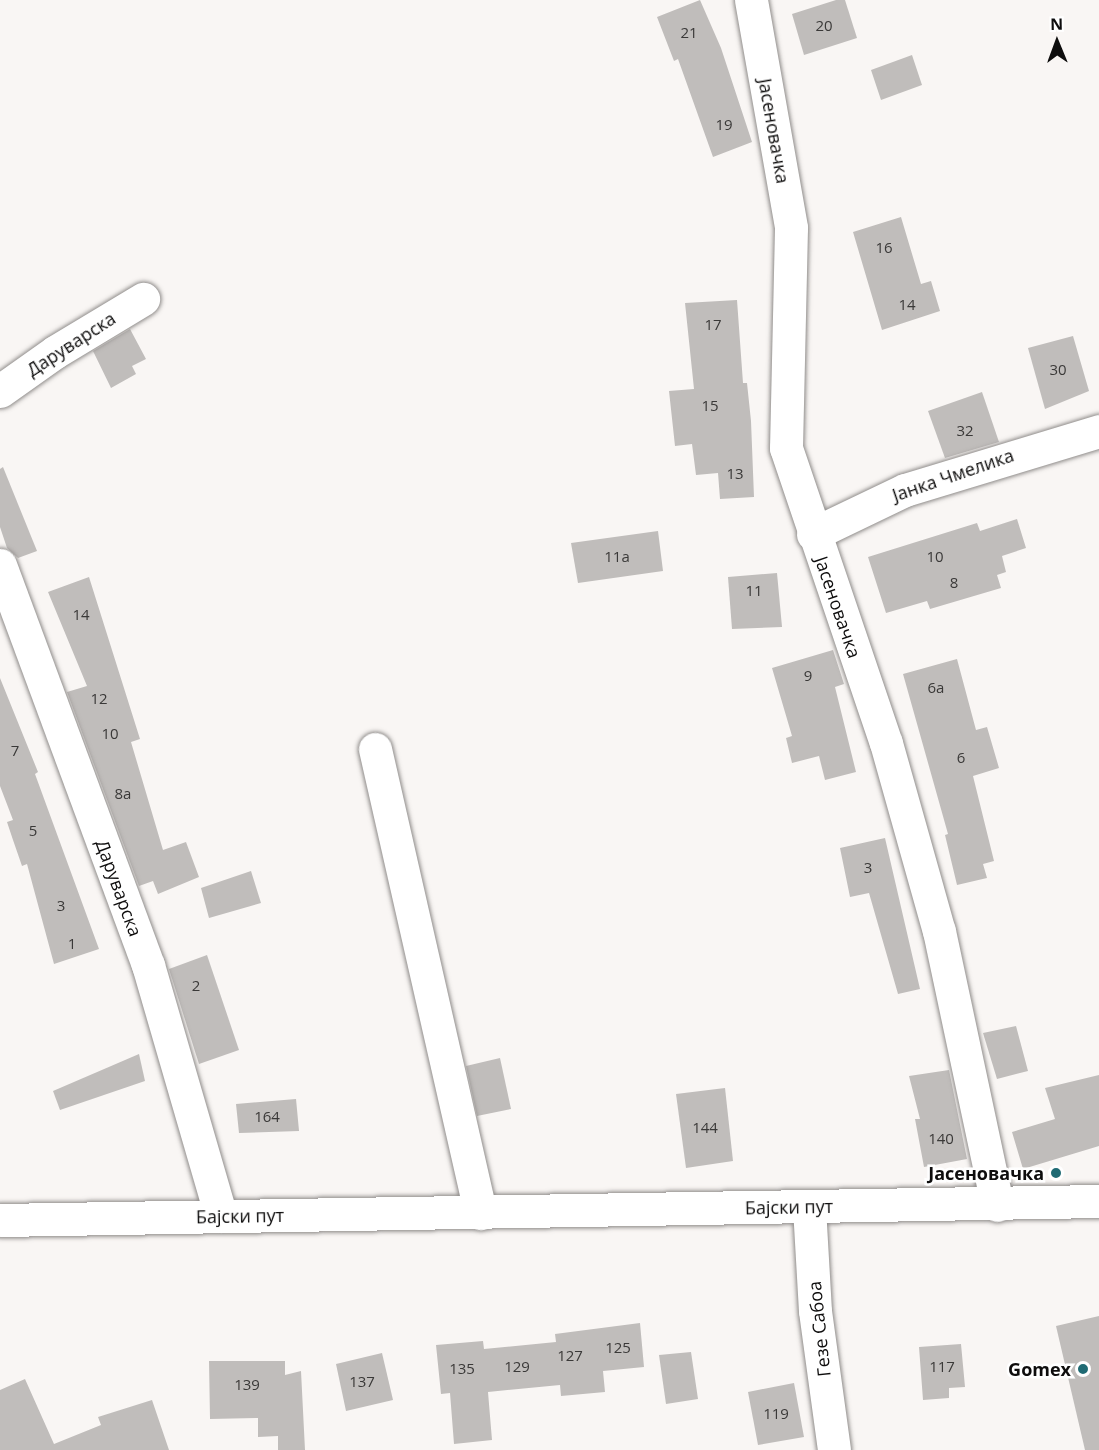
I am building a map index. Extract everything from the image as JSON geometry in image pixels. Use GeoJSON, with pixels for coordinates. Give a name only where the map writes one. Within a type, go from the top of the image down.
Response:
{"type":"FeatureCollection","features":[{"type":"Feature","properties":{"kind":"street","name":"Јасеновачка"},"geometry":{"type":"LineString","coordinates":[[751,0],[791,228],[786,448],[813,534],[886,743],[939,932],[997,1205]]}},
{"type":"Feature","properties":{"kind":"street","name":"Даруварска"},"geometry":{"type":"LineString","coordinates":[[0,391],[55,352],[143,299]]}},
{"type":"Feature","properties":{"kind":"street","name":"Јанка Чмелика"},"geometry":{"type":"LineString","coordinates":[[813,534],[905,490],[1099,431]]}},
{"type":"Feature","properties":{"kind":"street","name":"Даруварска"},"geometry":{"type":"LineString","coordinates":[[0,565],[148,965],[221,1216]]}},
{"type":"Feature","properties":{"kind":"street"},"geometry":{"type":"LineString","coordinates":[[375,749],[480,1213]]}},
{"type":"Feature","properties":{"kind":"street","name":"Бајски пут"},"geometry":{"type":"LineString","coordinates":[[0,1220],[997,1205],[1099,1201]]}},
{"type":"Feature","properties":{"kind":"street","name":"Гезе Сабоа"},"geometry":{"type":"LineString","coordinates":[[809,1207],[815,1311],[834,1450]]}},
{"type":"Feature","properties":{"kind":"building"},"geometry":{"type":"Polygon","coordinates":[[[700,0],[721,48],[752,142],[713,157],[678,59],[674,61],[657,17],[700,0]]]}},
{"type":"Feature","properties":{"kind":"building"},"geometry":{"type":"Polygon","coordinates":[[[836,0],[845,0],[857,38],[804,55],[792,14],[836,0]]]}},
{"type":"Feature","properties":{"kind":"building"},"geometry":{"type":"Polygon","coordinates":[[[912,55],[922,85],[881,100],[871,70],[912,55]]]}},
{"type":"Feature","properties":{"kind":"building"},"geometry":{"type":"Polygon","coordinates":[[[901,217],[921,284],[931,281],[940,311],[882,330],[853,232],[901,217]]]}},
{"type":"Feature","properties":{"kind":"building"},"geometry":{"type":"Polygon","coordinates":[[[737,300],[743,383],[747,383],[751,421],[754,497],[720,499],[718,473],[696,475],[692,444],[675,446],[669,391],[694,389],[685,303],[737,300]]]}},
{"type":"Feature","properties":{"kind":"building"},"geometry":{"type":"Polygon","coordinates":[[[130,329],[146,359],[132,366],[136,374],[111,388],[93,351],[130,329]]]}},
{"type":"Feature","properties":{"kind":"building"},"geometry":{"type":"Polygon","coordinates":[[[1073,336],[1089,391],[1045,409],[1028,348],[1073,336]]]}},
{"type":"Feature","properties":{"kind":"building"},"geometry":{"type":"Polygon","coordinates":[[[982,392],[999,442],[945,458],[928,411],[982,392]]]}},
{"type":"Feature","properties":{"kind":"building"},"geometry":{"type":"Polygon","coordinates":[[[3,467],[37,551],[18,558],[7,548],[0,527],[0,469],[3,467]]]}},
{"type":"Feature","properties":{"kind":"building"},"geometry":{"type":"Polygon","coordinates":[[[1017,519],[1026,548],[1002,556],[1006,572],[997,575],[1001,588],[930,609],[927,601],[886,613],[868,557],[977,523],[980,531],[1017,519]]]}},
{"type":"Feature","properties":{"kind":"building"},"geometry":{"type":"Polygon","coordinates":[[[658,531],[663,571],[578,583],[571,543],[658,531]]]}},
{"type":"Feature","properties":{"kind":"building"},"geometry":{"type":"Polygon","coordinates":[[[777,573],[782,627],[732,629],[728,577],[777,573]]]}},
{"type":"Feature","properties":{"kind":"building"},"geometry":{"type":"Polygon","coordinates":[[[89,577],[140,739],[131,742],[163,850],[186,842],[199,877],[158,894],[153,881],[139,886],[67,692],[87,686],[48,592],[89,577]]]}},
{"type":"Feature","properties":{"kind":"building"},"geometry":{"type":"Polygon","coordinates":[[[833,650],[844,684],[835,687],[856,772],[825,780],[819,756],[792,763],[786,738],[792,736],[772,668],[833,650]]]}},
{"type":"Feature","properties":{"kind":"building"},"geometry":{"type":"Polygon","coordinates":[[[957,659],[976,730],[987,727],[999,768],[973,776],[994,861],[983,864],[987,878],[957,885],[945,835],[948,834],[903,674],[957,659]]]}},
{"type":"Feature","properties":{"kind":"building"},"geometry":{"type":"Polygon","coordinates":[[[0,678],[38,772],[35,774],[99,949],[54,964],[27,864],[22,866],[7,822],[13,820],[0,786],[0,678]]]}},
{"type":"Feature","properties":{"kind":"building"},"geometry":{"type":"Polygon","coordinates":[[[885,838],[920,989],[898,994],[869,893],[850,897],[840,848],[885,838]]]}},
{"type":"Feature","properties":{"kind":"building"},"geometry":{"type":"Polygon","coordinates":[[[251,871],[261,903],[209,918],[201,888],[251,871]]]}},
{"type":"Feature","properties":{"kind":"building"},"geometry":{"type":"Polygon","coordinates":[[[207,955],[239,1050],[199,1064],[169,969],[207,955]]]}},
{"type":"Feature","properties":{"kind":"building"},"geometry":{"type":"Polygon","coordinates":[[[1016,1026],[1028,1071],[997,1079],[983,1033],[1016,1026]]]}},
{"type":"Feature","properties":{"kind":"building"},"geometry":{"type":"Polygon","coordinates":[[[139,1054],[145,1081],[60,1110],[53,1091],[139,1054]]]}},
{"type":"Feature","properties":{"kind":"building"},"geometry":{"type":"Polygon","coordinates":[[[500,1058],[511,1109],[477,1116],[466,1066],[500,1058]]]}},
{"type":"Feature","properties":{"kind":"building"},"geometry":{"type":"Polygon","coordinates":[[[949,1070],[967,1159],[924,1167],[915,1119],[920,1119],[909,1076],[949,1070]]]}},
{"type":"Feature","properties":{"kind":"building"},"geometry":{"type":"Polygon","coordinates":[[[1099,1075],[1099,1146],[1023,1169],[1012,1132],[1055,1119],[1045,1088],[1099,1075]]]}},
{"type":"Feature","properties":{"kind":"building"},"geometry":{"type":"Polygon","coordinates":[[[725,1088],[733,1161],[686,1168],[676,1094],[725,1088]]]}},
{"type":"Feature","properties":{"kind":"building"},"geometry":{"type":"Polygon","coordinates":[[[296,1099],[299,1131],[239,1133],[236,1104],[296,1099]]]}},
{"type":"Feature","properties":{"kind":"building","name":"Gomex"},"geometry":{"type":"Polygon","coordinates":[[[1099,1316],[1099,1450],[1085,1450],[1056,1326],[1099,1316]]]}},
{"type":"Feature","properties":{"kind":"building"},"geometry":{"type":"Polygon","coordinates":[[[640,1323],[644,1367],[603,1371],[605,1392],[561,1396],[560,1385],[488,1392],[492,1440],[454,1444],[450,1393],[441,1394],[436,1345],[483,1341],[484,1349],[556,1342],[555,1334],[640,1323]]]}},
{"type":"Feature","properties":{"kind":"building"},"geometry":{"type":"Polygon","coordinates":[[[961,1344],[965,1387],[949,1388],[949,1398],[923,1400],[919,1347],[961,1344]]]}},
{"type":"Feature","properties":{"kind":"building"},"geometry":{"type":"Polygon","coordinates":[[[691,1352],[698,1399],[666,1404],[659,1355],[691,1352]]]}},
{"type":"Feature","properties":{"kind":"building"},"geometry":{"type":"Polygon","coordinates":[[[382,1353],[393,1400],[346,1411],[336,1364],[382,1353]]]}},
{"type":"Feature","properties":{"kind":"building"},"geometry":{"type":"Polygon","coordinates":[[[209,1361],[285,1361],[285,1375],[301,1371],[305,1450],[278,1450],[278,1436],[258,1437],[258,1418],[210,1419],[209,1361]]]}},
{"type":"Feature","properties":{"kind":"building"},"geometry":{"type":"Polygon","coordinates":[[[25,1379],[54,1444],[101,1425],[98,1417],[152,1400],[169,1450],[0,1450],[0,1390],[25,1379]]]}},
{"type":"Feature","properties":{"kind":"building"},"geometry":{"type":"Polygon","coordinates":[[[794,1383],[804,1437],[758,1445],[748,1392],[794,1383]]]}},
{"type":"Feature","properties":{"kind":"place","name":"Јасеновачка"},"geometry":{"type":"Point","coordinates":[1056,1173]}},
{"type":"Feature","properties":{"kind":"place","name":"Gomex"},"geometry":{"type":"Point","coordinates":[1083,1369]}}]}
